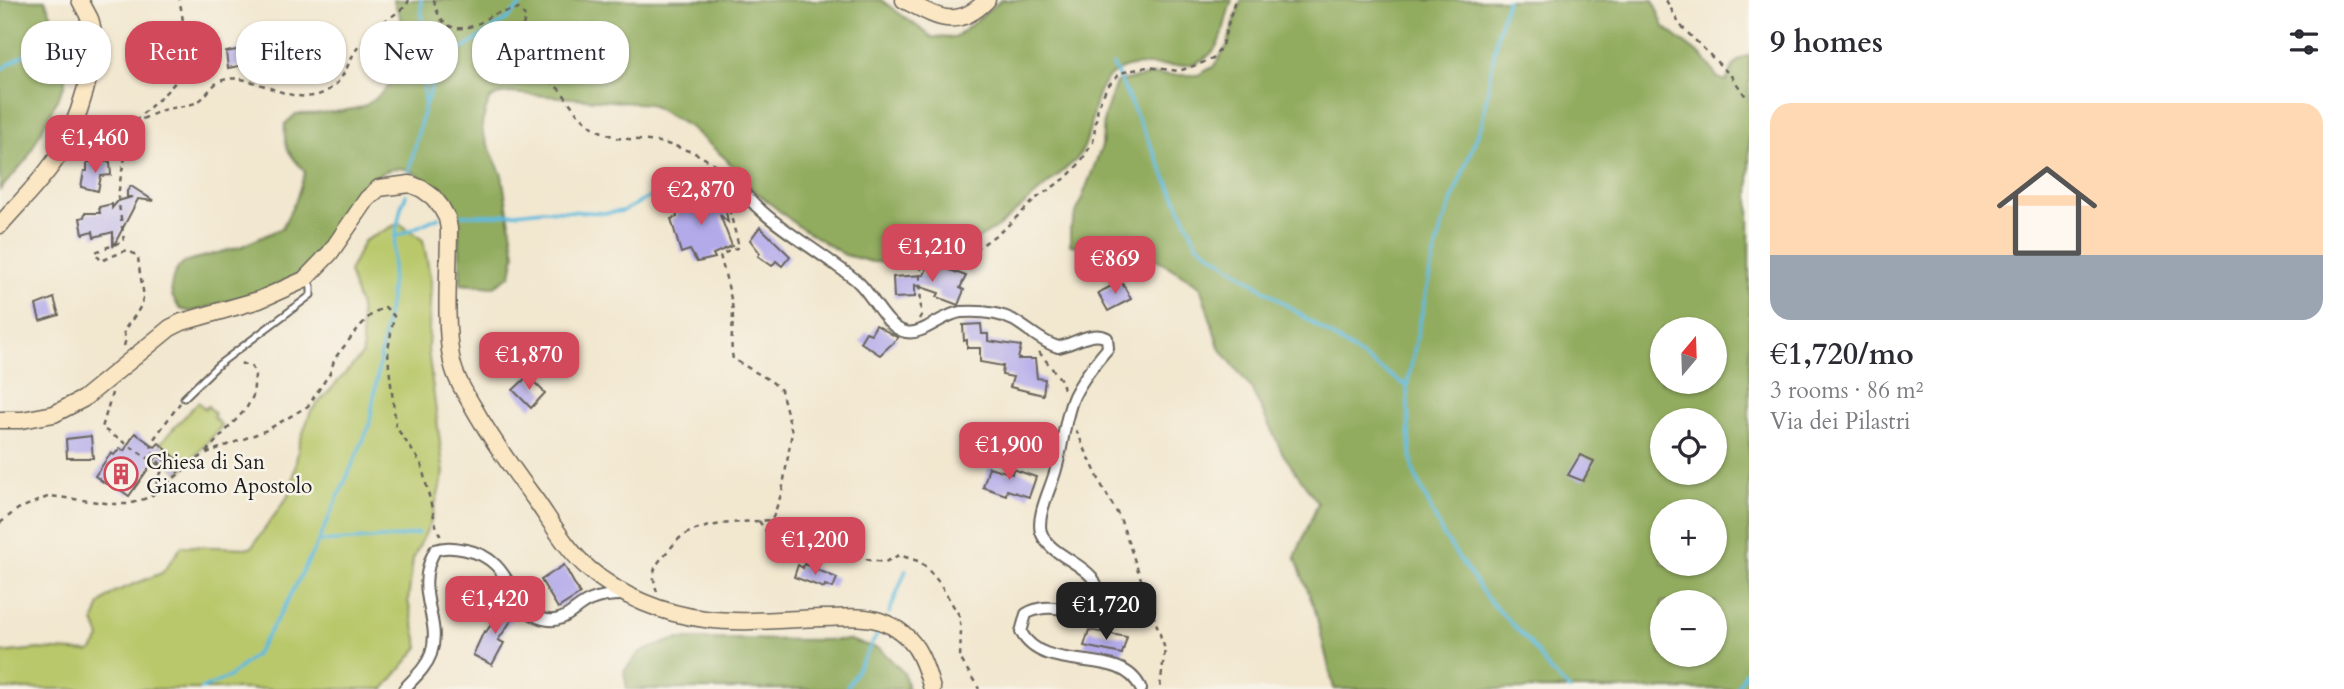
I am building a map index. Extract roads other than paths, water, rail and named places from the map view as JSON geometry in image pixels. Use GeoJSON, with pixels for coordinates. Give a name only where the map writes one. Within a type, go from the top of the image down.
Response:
{"type":"FeatureCollection","features":[{"type":"Feature","properties":{"kind":"street"},"geometry":{"type":"LineString","coordinates":[[0,225],[56,160],[70,135],[89,77],[93,53],[91,21],[80,0]]}},
{"type":"Feature","properties":{"kind":"street"},"geometry":{"type":"LineString","coordinates":[[904,0],[949,19],[972,13],[987,0]]}},
{"type":"Feature","properties":{"kind":"street"},"geometry":{"type":"LineString","coordinates":[[733,178],[743,193],[774,221],[859,282],[897,329],[917,332],[957,313],[977,312],[1012,319],[1048,344],[1058,347],[1094,336],[1102,335],[1107,338],[1108,348],[1090,369],[1074,397],[1057,468],[1043,509],[1041,532],[1055,550],[1096,580],[1099,587],[1096,603],[1086,609],[1035,608],[1026,614],[1021,632],[1035,650],[1124,669],[1135,678],[1141,689]]}},
{"type":"Feature","properties":{"kind":"street"},"geometry":{"type":"LineString","coordinates":[[0,420],[22,420],[54,414],[83,399],[170,328],[182,322],[259,300],[303,280],[330,253],[367,199],[379,188],[410,184],[433,197],[447,218],[449,342],[452,363],[460,386],[504,456],[571,551],[589,569],[629,595],[662,609],[706,619],[737,621],[856,617],[876,620],[906,634],[914,644],[932,689]]}},
{"type":"Feature","properties":{"kind":"street"},"geometry":{"type":"LineString","coordinates":[[404,689],[422,670],[431,653],[433,629],[424,584],[428,562],[435,550],[446,547],[485,556],[501,569],[520,601],[532,615],[546,620],[565,617],[589,600],[611,595],[629,595]]}},
{"type":"Feature","properties":{"kind":"lane"},"geometry":{"type":"LineString","coordinates":[[184,398],[226,360],[311,295],[309,281],[303,280]]}},
{"type":"Feature","properties":{"kind":"waterway"},"geometry":{"type":"LineString","coordinates":[[421,0],[424,102]]}},
{"type":"Feature","properties":{"kind":"waterway"},"geometry":{"type":"LineString","coordinates":[[409,172],[424,108],[435,78],[447,60],[507,19],[526,0]]}},
{"type":"Feature","properties":{"kind":"waterway"},"geometry":{"type":"LineString","coordinates":[[1507,0],[1498,32],[1482,123],[1442,226],[1432,263],[1407,386],[1409,431],[1413,470],[1443,535],[1486,597],[1569,689]]}},
{"type":"Feature","properties":{"kind":"waterway"},"geometry":{"type":"LineString","coordinates":[[0,70],[21,57]]}},
{"type":"Feature","properties":{"kind":"waterway"},"geometry":{"type":"LineString","coordinates":[[1113,65],[1197,244],[1407,386]]}},
{"type":"Feature","properties":{"kind":"waterway"},"geometry":{"type":"LineString","coordinates":[[458,215],[498,215],[543,210],[606,213],[623,211],[681,181]]}},
{"type":"Feature","properties":{"kind":"waterway"},"geometry":{"type":"LineString","coordinates":[[201,689],[229,677],[256,654],[285,606],[318,542],[369,427],[390,299],[395,237],[406,195]]}},
{"type":"Feature","properties":{"kind":"waterway"},"geometry":{"type":"LineString","coordinates":[[395,237],[439,217]]}},
{"type":"Feature","properties":{"kind":"waterway"},"geometry":{"type":"LineString","coordinates":[[318,542],[399,537],[419,533]]}},
{"type":"Feature","properties":{"kind":"waterway"},"geometry":{"type":"LineString","coordinates":[[889,613],[906,570]]}},
{"type":"Feature","properties":{"kind":"waterway"},"geometry":{"type":"LineString","coordinates":[[846,689],[878,633]]}},
{"type":"Feature","properties":{"kind":"waterway"},"geometry":{"type":"LineString","coordinates":[[1736,689],[1749,667]]}},
{"type":"Feature","properties":{"kind":"place","name":"Chiesa di San Giacomo Apostolo"},"geometry":{"type":"Point","coordinates":[121,474]}}]}
